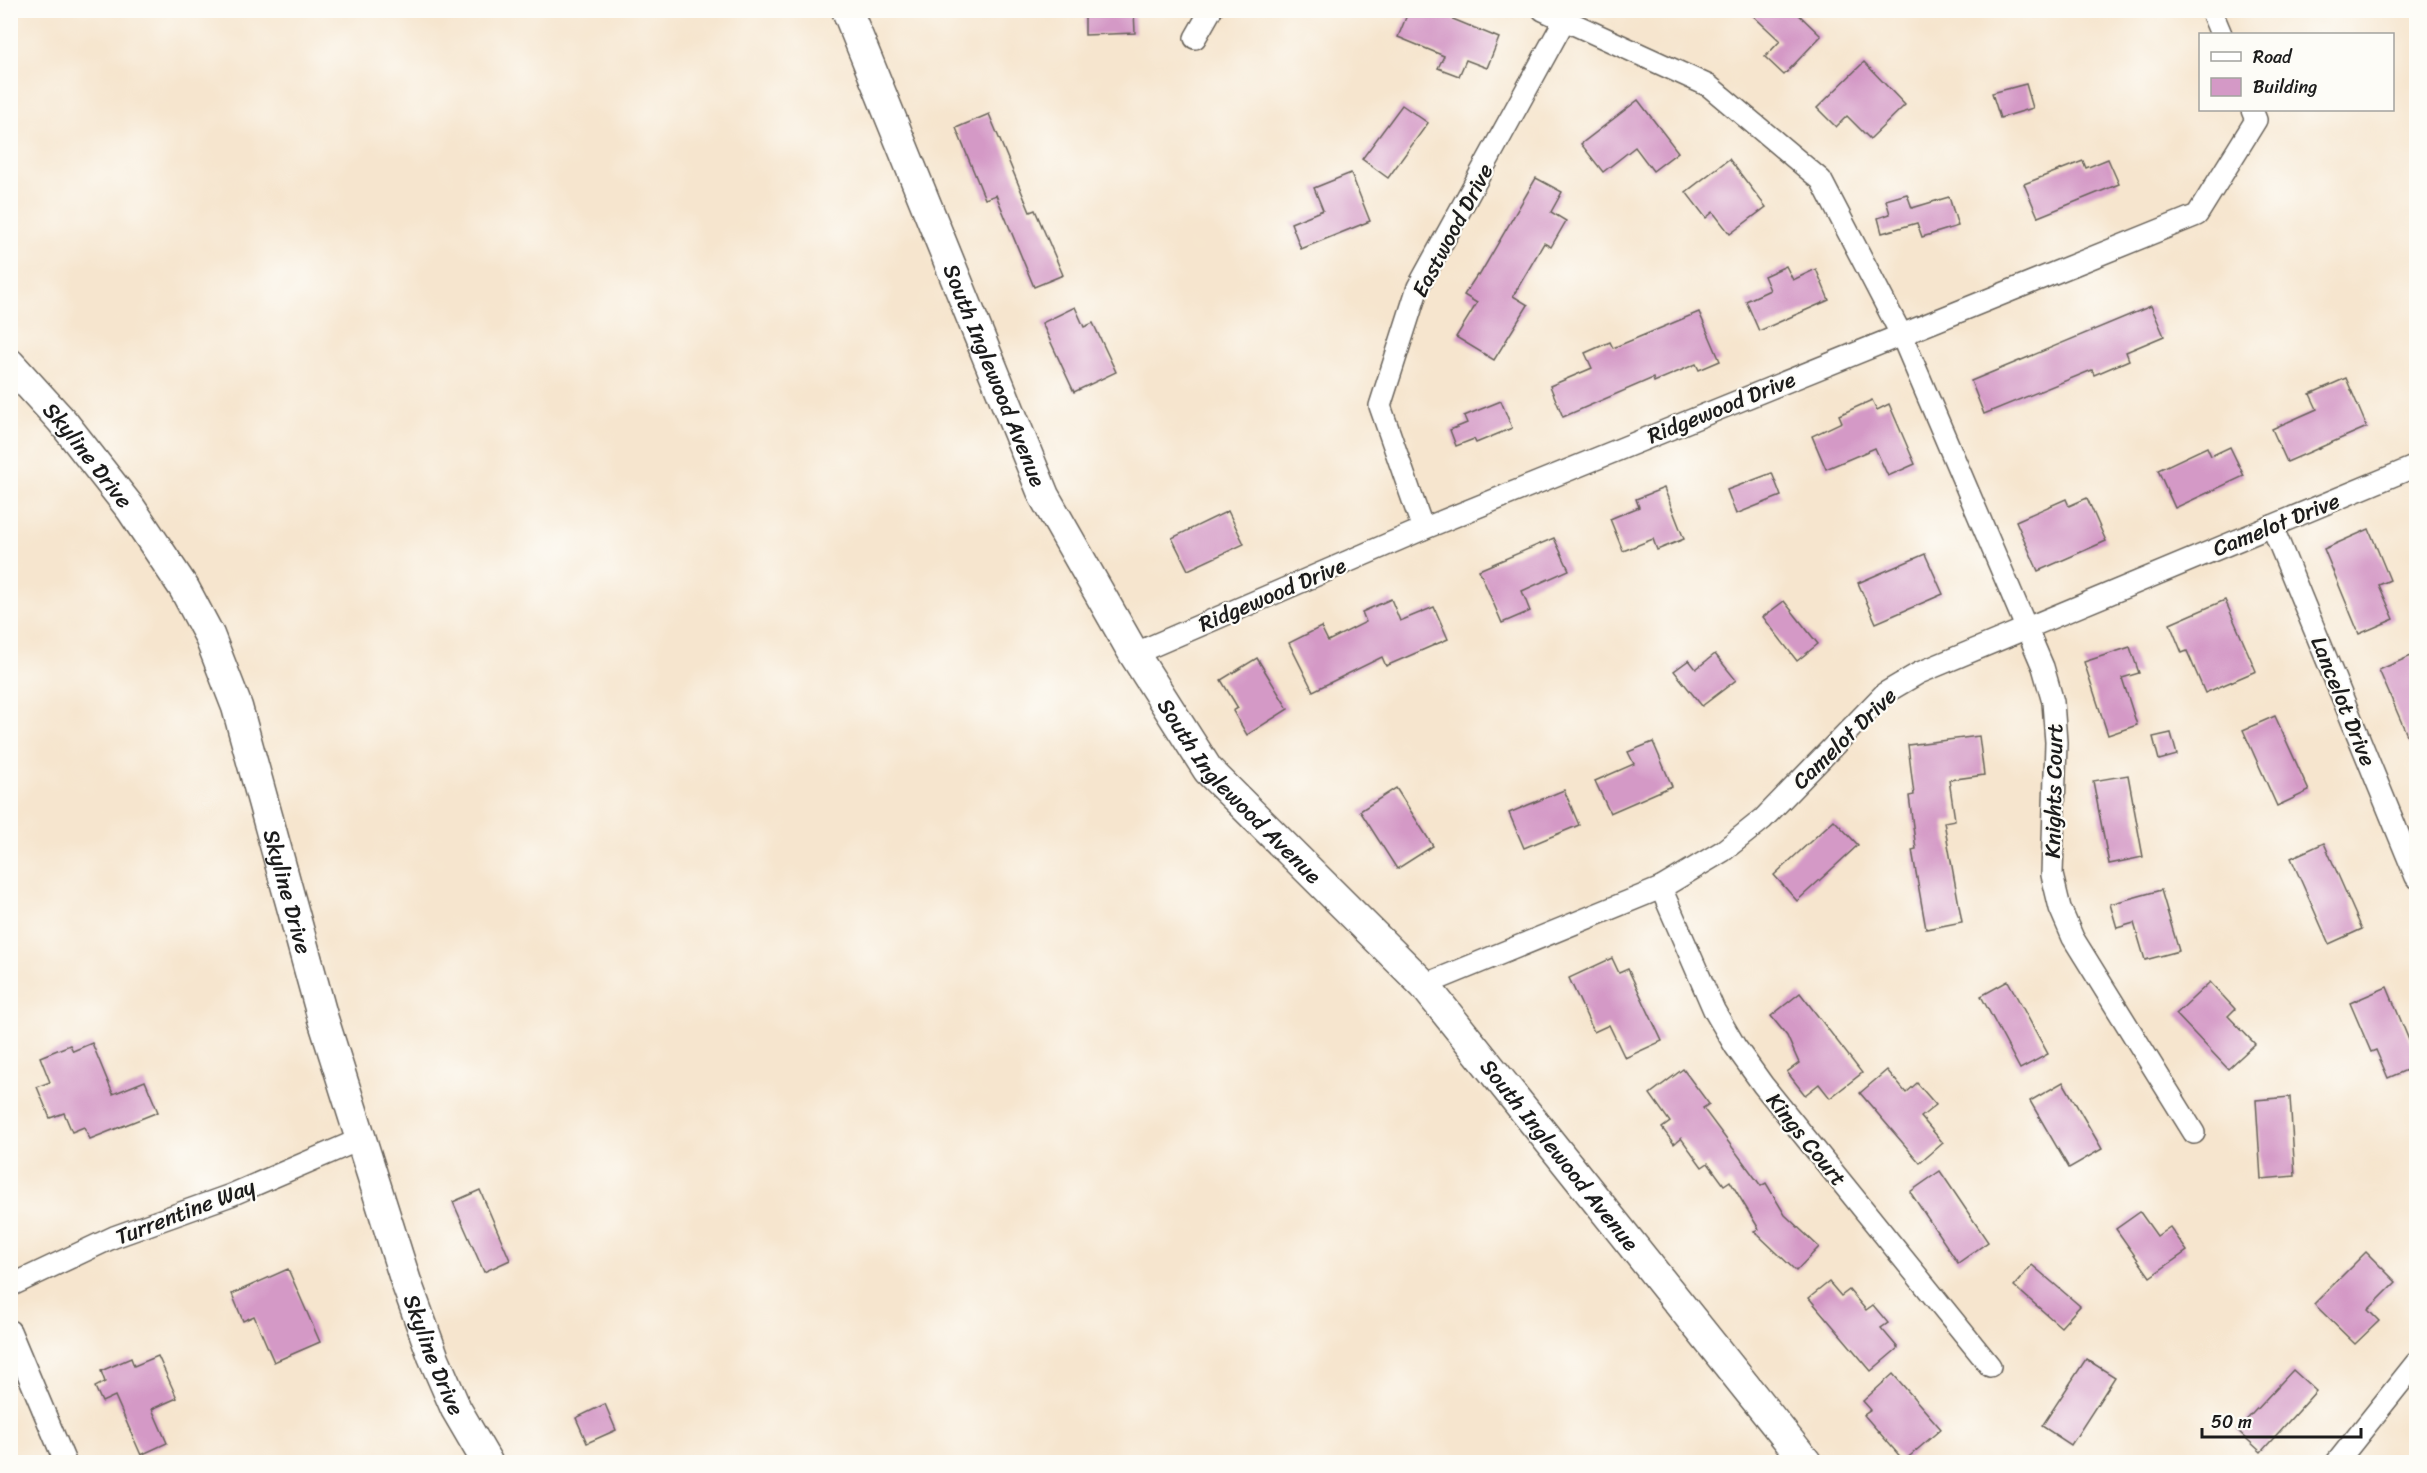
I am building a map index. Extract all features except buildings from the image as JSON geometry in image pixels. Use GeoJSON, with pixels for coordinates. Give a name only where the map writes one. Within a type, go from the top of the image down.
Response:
{"type":"FeatureCollection","features":[{"type":"Feature","properties":{"kind":"street","name":"South Inglewood Avenue"},"geometry":{"type":"LineString","coordinates":[[847,10],[1044,496],[1134,654],[1208,770],[1424,985],[1806,1462]]}},
{"type":"Feature","properties":{"kind":"street"},"geometry":{"type":"LineString","coordinates":[[1195,38],[1211,10]]}},
{"type":"Feature","properties":{"kind":"street","name":"Knights Court"},"geometry":{"type":"LineString","coordinates":[[1543,10],[1567,16],[1709,86],[1821,180],[1901,334],[2043,667],[2053,702],[2056,742],[2052,875],[2060,908],[2073,938],[2194,1133]]}},
{"type":"Feature","properties":{"kind":"street"},"geometry":{"type":"LineString","coordinates":[[2211,10],[2221,33]]}},
{"type":"Feature","properties":{"kind":"street","name":"Eastwood Drive"},"geometry":{"type":"LineString","coordinates":[[1423,529],[1380,406],[1418,287],[1567,16]]}},
{"type":"Feature","properties":{"kind":"street","name":"Ridgewood Drive"},"geometry":{"type":"LineString","coordinates":[[1134,654],[1423,529],[2197,215],[2256,120],[2252,111]]}},
{"type":"Feature","properties":{"kind":"street","name":"Skyline Drive"},"geometry":{"type":"LineString","coordinates":[[10,364],[62,421],[131,509],[184,588],[209,635],[237,707],[323,1019],[406,1282],[433,1356],[456,1409],[487,1462]]}},
{"type":"Feature","properties":{"kind":"street","name":"Camelot Drive"},"geometry":{"type":"LineString","coordinates":[[1424,985],[1661,888],[1723,851],[1763,819],[1885,693],[1919,673],[2416,466]]}},
{"type":"Feature","properties":{"kind":"street","name":"Lancelot Drive"},"geometry":{"type":"LineString","coordinates":[[2272,526],[2416,877]]}},
{"type":"Feature","properties":{"kind":"street","name":"Kings Court"},"geometry":{"type":"LineString","coordinates":[[1661,888],[1714,1010],[1735,1046],[1990,1366]]}},
{"type":"Feature","properties":{"kind":"street","name":"Turrentine Way"},"geometry":{"type":"LineString","coordinates":[[10,1286],[114,1237],[231,1195],[361,1139]]}},
{"type":"Feature","properties":{"kind":"street"},"geometry":{"type":"LineString","coordinates":[[10,1331],[65,1462]]}},
{"type":"Feature","properties":{"kind":"street"},"geometry":{"type":"LineString","coordinates":[[2337,1462],[2416,1363]]}}]}
